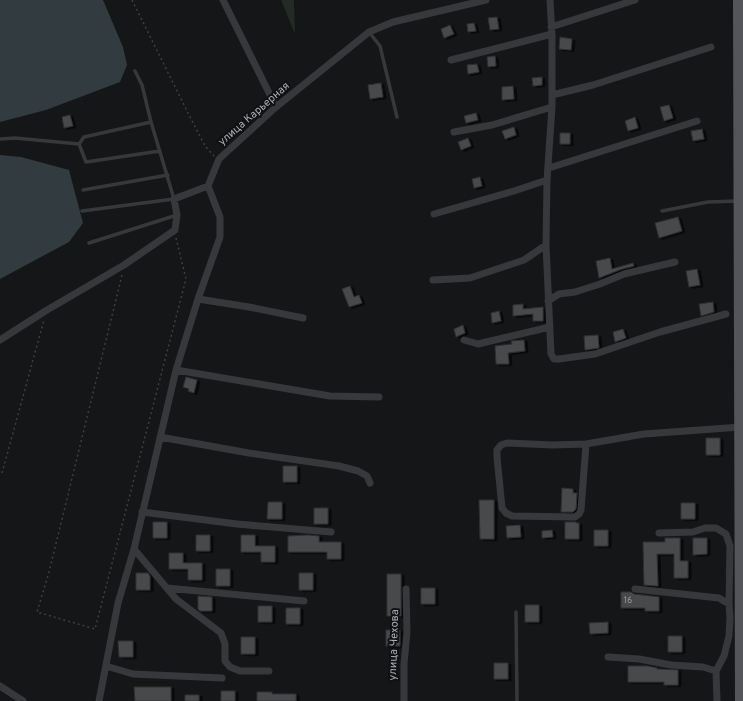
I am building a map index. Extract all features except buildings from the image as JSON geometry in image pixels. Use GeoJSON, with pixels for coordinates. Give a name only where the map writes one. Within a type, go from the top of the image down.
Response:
{"type":"FeatureCollection","features":[{"type":"Feature","properties":{"kind":"main road"},"geometry":{"type":"LineString","coordinates":[[739,0],[741,701]]}},
{"type":"Feature","properties":{"kind":"street"},"geometry":{"type":"LineString","coordinates":[[222,0],[276,107]]}},
{"type":"Feature","properties":{"kind":"street","name":"улица Карьерная"},"geometry":{"type":"LineString","coordinates":[[208,186],[219,159],[276,107],[369,32],[393,22],[486,0]]}},
{"type":"Feature","properties":{"kind":"street"},"geometry":{"type":"LineString","coordinates":[[550,0],[552,107],[547,180],[546,245],[551,354],[554,358],[559,359],[595,354],[660,332],[726,314]]}},
{"type":"Feature","properties":{"kind":"street"},"geometry":{"type":"LineString","coordinates":[[451,60],[551,31],[635,0]]}},
{"type":"Feature","properties":{"kind":"street"},"geometry":{"type":"LineString","coordinates":[[552,94],[593,85],[711,46]]}},
{"type":"Feature","properties":{"kind":"street"},"geometry":{"type":"LineString","coordinates":[[454,132],[492,125],[552,107]]}},
{"type":"Feature","properties":{"kind":"street"},"geometry":{"type":"LineString","coordinates":[[549,168],[696,121]]}},
{"type":"Feature","properties":{"kind":"street"},"geometry":{"type":"LineString","coordinates":[[434,214],[547,180]]}},
{"type":"Feature","properties":{"kind":"street"},"geometry":{"type":"LineString","coordinates":[[0,340],[47,310],[124,265],[175,230],[177,215],[174,199],[208,186],[220,217],[220,237],[198,299],[176,370],[134,549],[118,603],[99,701]]}},
{"type":"Feature","properties":{"kind":"street"},"geometry":{"type":"LineString","coordinates":[[433,280],[470,278],[524,260],[546,245]]}},
{"type":"Feature","properties":{"kind":"street"},"geometry":{"type":"LineString","coordinates":[[548,301],[559,294],[575,292],[624,274],[675,262]]}},
{"type":"Feature","properties":{"kind":"street"},"geometry":{"type":"LineString","coordinates":[[198,299],[249,307],[303,318]]}},
{"type":"Feature","properties":{"kind":"street"},"geometry":{"type":"LineString","coordinates":[[464,340],[478,344],[550,328]]}},
{"type":"Feature","properties":{"kind":"street"},"geometry":{"type":"LineString","coordinates":[[176,370],[330,396],[379,397]]}},
{"type":"Feature","properties":{"kind":"street"},"geometry":{"type":"LineString","coordinates":[[586,444],[581,510],[579,514],[575,517],[559,517],[512,516],[506,513],[502,508],[496,457],[497,450],[500,445],[507,443],[552,445],[586,444],[644,434],[741,427]]}},
{"type":"Feature","properties":{"kind":"street"},"geometry":{"type":"LineString","coordinates":[[160,437],[249,453],[339,466],[358,471],[367,476],[370,483]]}},
{"type":"Feature","properties":{"kind":"street"},"geometry":{"type":"LineString","coordinates":[[142,512],[237,524],[331,532]]}},
{"type":"Feature","properties":{"kind":"street"},"geometry":{"type":"LineString","coordinates":[[659,533],[693,532],[705,528],[716,528],[726,534],[730,546],[730,618],[729,636],[724,656],[716,671],[717,701]]}},
{"type":"Feature","properties":{"kind":"street"},"geometry":{"type":"LineString","coordinates":[[134,549],[176,599],[221,633],[225,644],[225,661],[230,667],[240,671],[270,671]]}},
{"type":"Feature","properties":{"kind":"street"},"geometry":{"type":"LineString","coordinates":[[167,588],[304,602]]}},
{"type":"Feature","properties":{"kind":"street","name":"улица Чехова"},"geometry":{"type":"LineString","coordinates":[[404,701],[406,589]]}},
{"type":"Feature","properties":{"kind":"street"},"geometry":{"type":"LineString","coordinates":[[636,589],[719,598],[729,604]]}},
{"type":"Feature","properties":{"kind":"street"},"geometry":{"type":"LineString","coordinates":[[608,657],[639,659],[671,665],[703,667],[716,671]]}},
{"type":"Feature","properties":{"kind":"street"},"geometry":{"type":"LineString","coordinates":[[106,666],[133,674],[222,678]]}},
{"type":"Feature","properties":{"kind":"street"},"geometry":{"type":"LineString","coordinates":[[0,686],[23,701]]}},
{"type":"Feature","properties":{"kind":"lane"},"geometry":{"type":"LineString","coordinates":[[369,32],[380,46],[397,117]]}},
{"type":"Feature","properties":{"kind":"lane"},"geometry":{"type":"LineString","coordinates":[[82,211],[174,199],[151,122],[142,85],[135,71]]}},
{"type":"Feature","properties":{"kind":"lane"},"geometry":{"type":"LineString","coordinates":[[79,144],[84,137],[151,122]]}},
{"type":"Feature","properties":{"kind":"lane"},"geometry":{"type":"LineString","coordinates":[[0,139],[15,138],[79,144]]}},
{"type":"Feature","properties":{"kind":"lane"},"geometry":{"type":"LineString","coordinates":[[79,144],[86,162],[160,151]]}},
{"type":"Feature","properties":{"kind":"lane"},"geometry":{"type":"LineString","coordinates":[[83,190],[168,175]]}},
{"type":"Feature","properties":{"kind":"lane"},"geometry":{"type":"LineString","coordinates":[[662,211],[708,202],[740,201]]}},
{"type":"Feature","properties":{"kind":"lane"},"geometry":{"type":"LineString","coordinates":[[89,243],[177,215]]}},
{"type":"Feature","properties":{"kind":"lane"},"geometry":{"type":"LineString","coordinates":[[516,612],[517,701]]}},
{"type":"Feature","properties":{"kind":"path"},"geometry":{"type":"LineString","coordinates":[[132,0],[178,95],[205,146],[219,159]]}},
{"type":"Feature","properties":{"kind":"path"},"geometry":{"type":"LineString","coordinates":[[124,265],[49,572],[37,612],[95,629],[186,279],[175,230]]}},
{"type":"Feature","properties":{"kind":"path"},"geometry":{"type":"LineString","coordinates":[[2,473],[47,310]]}},
{"type":"Feature","properties":{"kind":"shaded area"},"geometry":{"type":"Polygon","coordinates":[[[0,0],[103,0],[123,47],[127,65],[120,82],[46,110],[0,122],[0,0]]]}},
{"type":"Feature","properties":{"kind":"shaded area"},"geometry":{"type":"Polygon","coordinates":[[[281,0],[294,0],[295,34],[281,0]]]}},
{"type":"Feature","properties":{"kind":"shaded area"},"geometry":{"type":"Polygon","coordinates":[[[0,155],[21,157],[69,170],[83,223],[69,242],[0,279],[0,155]]]}}]}
